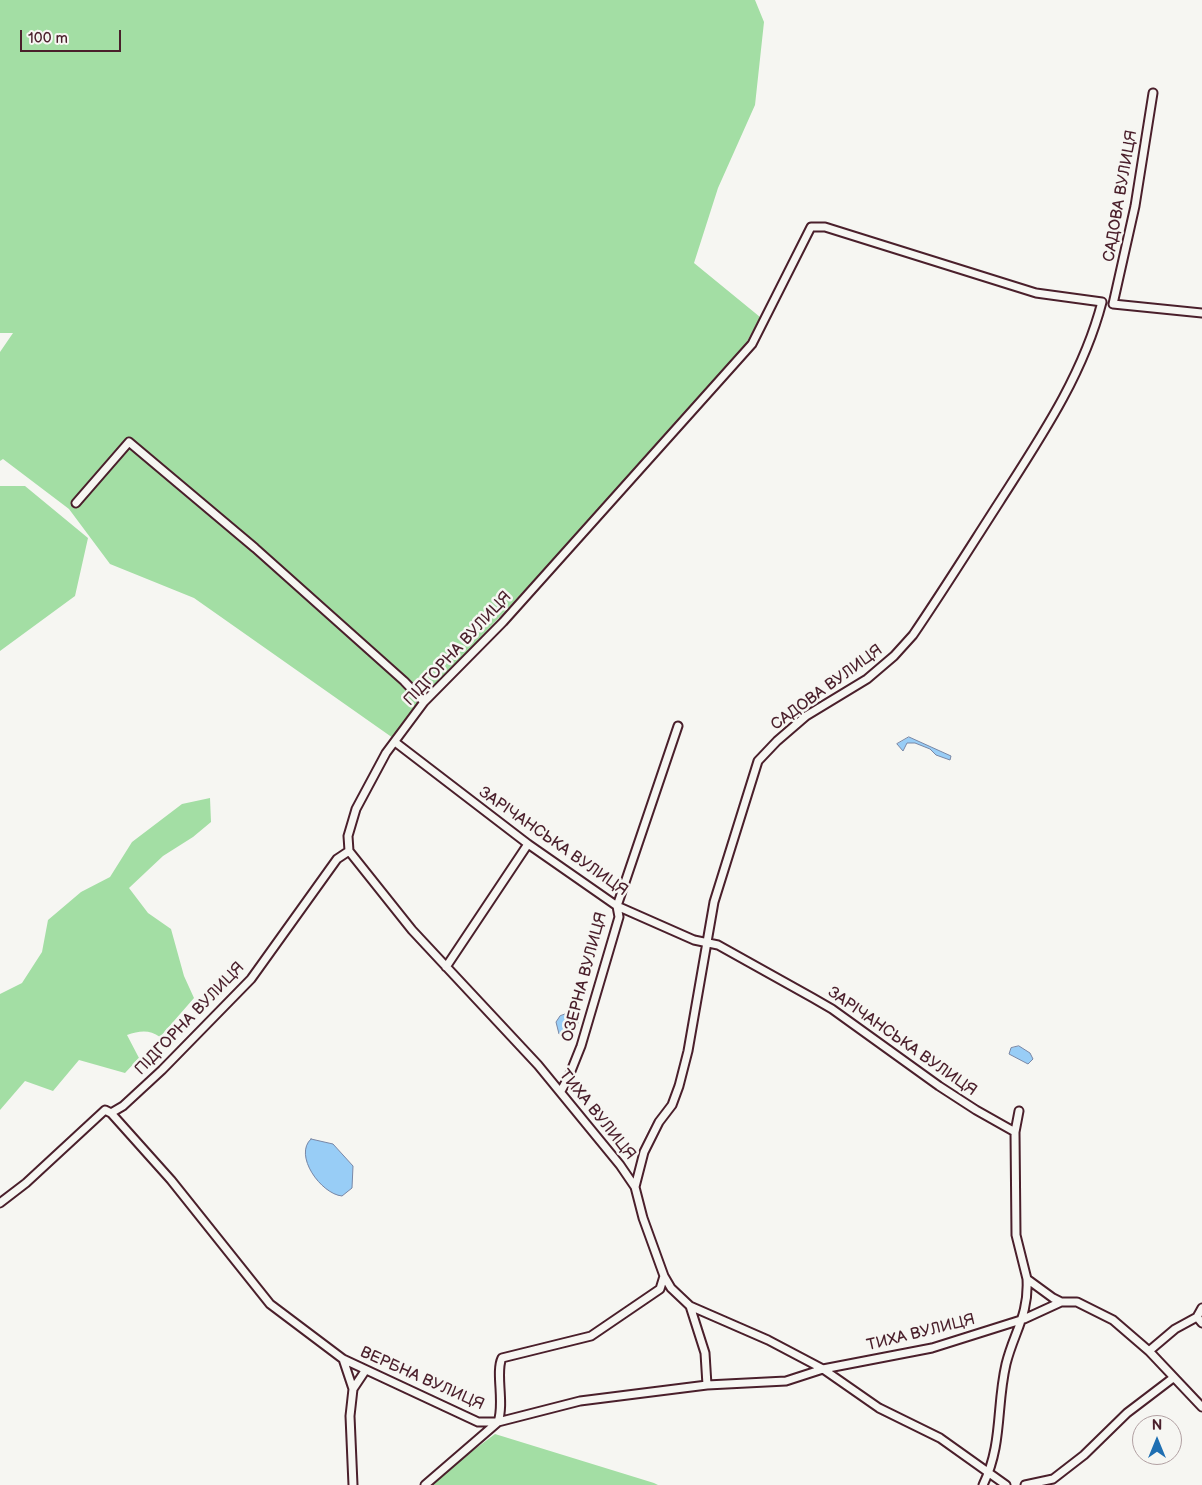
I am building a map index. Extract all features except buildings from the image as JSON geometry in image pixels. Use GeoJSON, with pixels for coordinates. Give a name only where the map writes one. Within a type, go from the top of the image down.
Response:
{"type":"FeatureCollection","features":[{"type":"Feature","properties":{"kind":"street","name":"САДОВА ВУЛИЦЯ"},"geometry":{"type":"LineString","coordinates":[[1153,93],[1135,206],[1113,304],[1202,313]]}},
{"type":"Feature","properties":{"kind":"street","name":"ПІДГОРНА ВУЛИЦЯ"},"geometry":{"type":"LineString","coordinates":[[0,1203],[26,1183],[104,1110],[111,1113],[123,1106],[162,1070],[251,979],[337,859],[349,851],[348,836],[356,808],[378,767],[424,702],[502,622],[752,344],[811,227],[825,227],[1036,292],[1102,302]]}},
{"type":"Feature","properties":{"kind":"street","name":"САДОВА ВУЛИЦЯ"},"geometry":{"type":"LineString","coordinates":[[635,1187],[639,1167],[652,1136],[672,1105],[679,1086],[688,1051],[706,942],[722,871],[758,761],[806,716],[874,674],[913,635],[1017,474],[1071,385],[1088,349],[1102,302]]}},
{"type":"Feature","properties":{"kind":"street"},"geometry":{"type":"LineString","coordinates":[[76,504],[128,442],[255,548],[404,681],[424,702]]}},
{"type":"Feature","properties":{"kind":"street","name":"ОЗЕРНА ВУЛИЦЯ"},"geometry":{"type":"LineString","coordinates":[[560,1091],[582,1046],[619,916],[617,906],[678,726]]}},
{"type":"Feature","properties":{"kind":"street","name":"ЗАРІЧАНСЬКА ВУЛИЦЯ"},"geometry":{"type":"LineString","coordinates":[[395,742],[528,844],[617,906],[694,940],[706,942],[729,951],[832,1009],[939,1086],[1015,1132]]}},
{"type":"Feature","properties":{"kind":"street"},"geometry":{"type":"LineString","coordinates":[[446,967],[528,844]]}},
{"type":"Feature","properties":{"kind":"street","name":"ТИХА ВУЛИЦЯ"},"geometry":{"type":"LineString","coordinates":[[349,851],[412,930],[500,1026],[514,1038],[620,1165],[635,1187],[643,1218],[664,1276],[671,1288],[690,1306],[768,1340],[824,1369],[879,1408],[940,1438],[1006,1485]]}},
{"type":"Feature","properties":{"kind":"street"},"geometry":{"type":"LineString","coordinates":[[983,1485],[989,1473],[998,1443],[1000,1398],[1007,1362],[1024,1319],[1027,1279],[1016,1235],[1015,1132],[1019,1111]]}},
{"type":"Feature","properties":{"kind":"street","name":"ВЕРБНА ВУЛИЦЯ"},"geometry":{"type":"LineString","coordinates":[[111,1113],[171,1180],[270,1304],[343,1358],[365,1371],[478,1422],[498,1422],[580,1402],[707,1385],[786,1381],[824,1369]]}},
{"type":"Feature","properties":{"kind":"street"},"geometry":{"type":"LineString","coordinates":[[620,1165],[626,1168],[639,1167]]}},
{"type":"Feature","properties":{"kind":"street"},"geometry":{"type":"LineString","coordinates":[[425,1485],[498,1422],[502,1410],[500,1377],[502,1358],[591,1336],[660,1289],[664,1276]]}},
{"type":"Feature","properties":{"kind":"street"},"geometry":{"type":"LineString","coordinates":[[1027,1279],[1061,1302],[1077,1302],[1114,1320],[1149,1352],[1201,1405]]}},
{"type":"Feature","properties":{"kind":"street","name":"ТИХА ВУЛИЦЯ"},"geometry":{"type":"LineString","coordinates":[[824,1369],[932,1348],[1024,1319],[1061,1302]]}},
{"type":"Feature","properties":{"kind":"street"},"geometry":{"type":"LineString","coordinates":[[690,1306],[705,1353],[707,1385]]}},
{"type":"Feature","properties":{"kind":"street"},"geometry":{"type":"LineString","coordinates":[[1149,1352],[1175,1329],[1197,1317],[1202,1308]]}},
{"type":"Feature","properties":{"kind":"street"},"geometry":{"type":"LineString","coordinates":[[1197,1317],[1202,1323]]}},
{"type":"Feature","properties":{"kind":"street"},"geometry":{"type":"LineString","coordinates":[[343,1358],[353,1389],[350,1416],[352,1485]]}},
{"type":"Feature","properties":{"kind":"street"},"geometry":{"type":"LineString","coordinates":[[353,1389],[365,1371]]}},
{"type":"Feature","properties":{"kind":"street"},"geometry":{"type":"LineString","coordinates":[[1025,1485],[1053,1478],[1084,1455],[1128,1413],[1173,1378]]}},
{"type":"Feature","properties":{"kind":"green space"},"geometry":{"type":"Polygon","coordinates":[[[0,0],[755,0],[764,22],[755,105],[718,188],[694,263],[760,317],[742,351],[609,500],[423,699],[393,738],[194,598],[110,564],[69,509],[3,459],[0,461],[0,352],[13,333],[0,333],[0,0]]]}},
{"type":"Feature","properties":{"kind":"green space"},"geometry":{"type":"Polygon","coordinates":[[[0,486],[25,486],[88,538],[75,596],[0,651],[0,486]]]}},
{"type":"Feature","properties":{"kind":"green space"},"geometry":{"type":"Polygon","coordinates":[[[210,798],[211,822],[193,837],[163,856],[129,888],[148,913],[171,929],[184,976],[194,998],[160,1037],[144,1032],[127,1035],[139,1058],[125,1073],[79,1060],[53,1091],[25,1081],[0,1110],[0,994],[22,983],[42,952],[48,920],[81,892],[110,877],[132,842],[182,804],[210,798]]]}},
{"type":"Feature","properties":{"kind":"green space"},"geometry":{"type":"Polygon","coordinates":[[[495,1434],[654,1483],[658,1485],[427,1485],[495,1434]]]}},
{"type":"Feature","properties":{"kind":"water"},"geometry":{"type":"Polygon","coordinates":[[[909,737],[951,756],[950,760],[936,755],[930,749],[915,743],[907,743],[903,751],[897,744],[909,737]]]}},
{"type":"Feature","properties":{"kind":"water"},"geometry":{"type":"Polygon","coordinates":[[[580,1009],[578,1023],[571,1034],[559,1034],[556,1022],[560,1016],[580,1009]]]}},
{"type":"Feature","properties":{"kind":"water"},"geometry":{"type":"Polygon","coordinates":[[[1019,1046],[1030,1053],[1033,1059],[1028,1064],[1009,1054],[1011,1048],[1019,1046]]]}},
{"type":"Feature","properties":{"kind":"water"},"geometry":{"type":"Polygon","coordinates":[[[311,1139],[333,1144],[353,1166],[352,1188],[342,1196],[334,1194],[318,1181],[307,1164],[306,1146],[311,1139]]]}}]}
